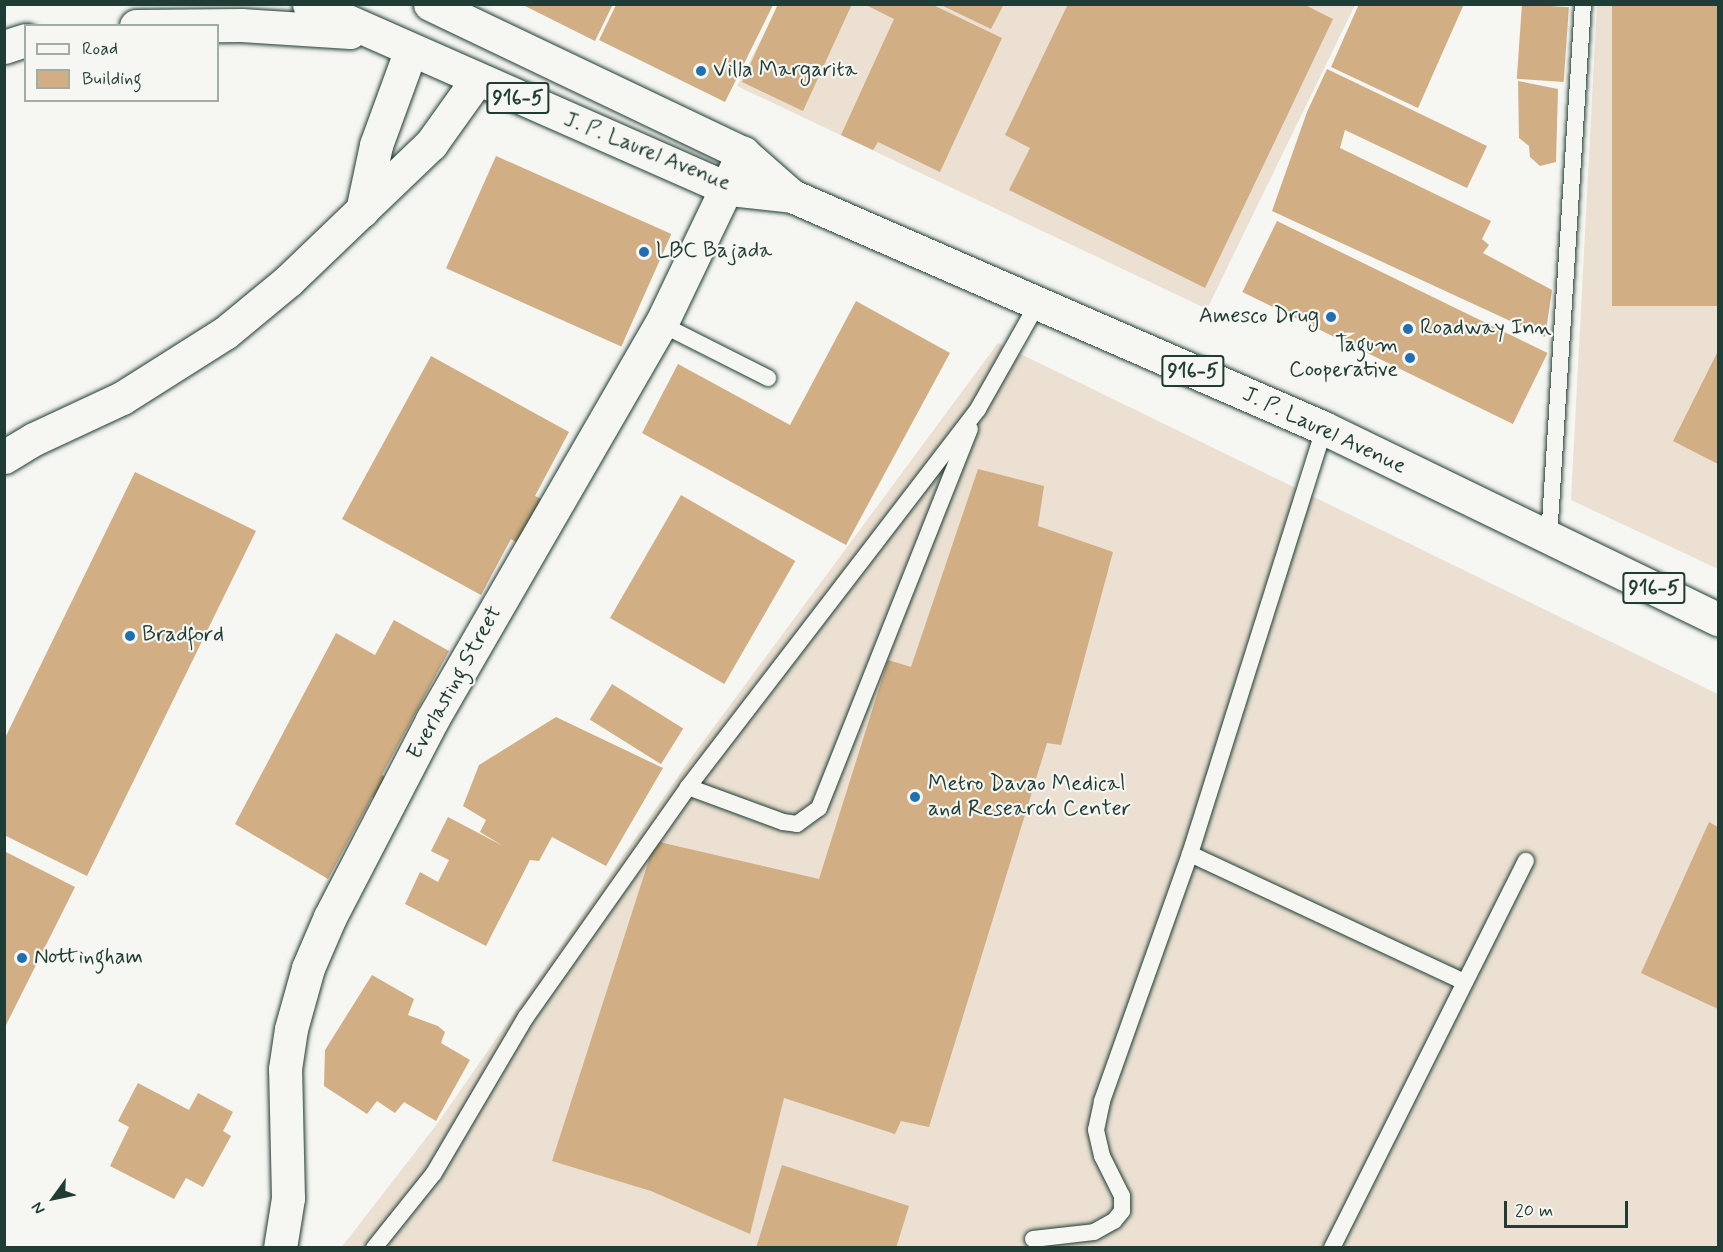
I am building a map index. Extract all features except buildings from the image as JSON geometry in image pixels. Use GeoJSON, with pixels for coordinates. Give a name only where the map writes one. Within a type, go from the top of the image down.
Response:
{"type":"FeatureCollection","features":[{"type":"Feature","properties":{"kind":"main road","name":"J. P. Laurel Avenue"},"geometry":{"type":"LineString","coordinates":[[309,4],[410,52],[728,189],[792,196],[1038,303],[1324,428],[1719,619]]}},
{"type":"Feature","properties":{"kind":"main road","name":"J. P. Laurel Avenue"},"geometry":{"type":"LineString","coordinates":[[430,4],[743,153],[792,196]]}},
{"type":"Feature","properties":{"kind":"main road"},"geometry":{"type":"LineString","coordinates":[[219,25],[371,33]]}},
{"type":"Feature","properties":{"kind":"main road"},"geometry":{"type":"LineString","coordinates":[[4,47],[24,41]]}},
{"type":"Feature","properties":{"kind":"main road"},"geometry":{"type":"LineString","coordinates":[[362,211],[376,145],[410,52]]}},
{"type":"Feature","properties":{"kind":"main road"},"geometry":{"type":"LineString","coordinates":[[4,457],[34,439],[122,398],[225,333],[362,211],[431,144],[476,81]]}},
{"type":"Feature","properties":{"kind":"main road","name":"Everlasting Street"},"geometry":{"type":"LineString","coordinates":[[280,1248],[288,1198],[285,1069],[291,1029],[308,968],[330,917],[432,720],[661,324],[728,189],[743,153]]}},
{"type":"Feature","properties":{"kind":"lane"},"geometry":{"type":"LineString","coordinates":[[1549,538],[1583,4]]}},
{"type":"Feature","properties":{"kind":"lane"},"geometry":{"type":"LineString","coordinates":[[688,788],[783,822],[797,824],[819,808],[978,409],[1038,303]]}},
{"type":"Feature","properties":{"kind":"lane"},"geometry":{"type":"LineString","coordinates":[[661,324],[768,378]]}},
{"type":"Feature","properties":{"kind":"lane"},"geometry":{"type":"LineString","coordinates":[[374,1248],[434,1173],[526,1017],[688,788],[978,409]]}},
{"type":"Feature","properties":{"kind":"lane"},"geometry":{"type":"LineString","coordinates":[[1033,1239],[1094,1232],[1114,1221],[1122,1211],[1122,1196],[1102,1156],[1095,1130],[1102,1101],[1190,854],[1324,428]]}},
{"type":"Feature","properties":{"kind":"lane"},"geometry":{"type":"LineString","coordinates":[[1190,854],[1465,982]]}},
{"type":"Feature","properties":{"kind":"lane"},"geometry":{"type":"LineString","coordinates":[[1332,1248],[1526,861]]}},
{"type":"Feature","properties":{"kind":"shaded area"},"geometry":{"type":"Polygon","coordinates":[[[779,5],[1355,5],[1207,309],[737,86],[779,5]]]}},
{"type":"Feature","properties":{"kind":"shaded area"},"geometry":{"type":"Polygon","coordinates":[[[1597,5],[1718,5],[1718,569],[1571,500],[1597,5]]]}},
{"type":"Feature","properties":{"kind":"shaded area"},"geometry":{"type":"Polygon","coordinates":[[[998,343],[1718,694],[1718,1247],[341,1248],[437,1124],[691,758],[998,343]]]}},
{"type":"Feature","properties":{"kind":"place","name":"Villa Margarita"},"geometry":{"type":"Point","coordinates":[701,71]}},
{"type":"Feature","properties":{"kind":"place","name":"LBC Bajada"},"geometry":{"type":"Point","coordinates":[644,252]}},
{"type":"Feature","properties":{"kind":"place","name":"Amesco Drug"},"geometry":{"type":"Point","coordinates":[1331,317]}},
{"type":"Feature","properties":{"kind":"place","name":"Roadway Inn"},"geometry":{"type":"Point","coordinates":[1408,329]}},
{"type":"Feature","properties":{"kind":"place","name":"Tagum Cooperative"},"geometry":{"type":"Point","coordinates":[1410,358]}},
{"type":"Feature","properties":{"kind":"place","name":"Bradford"},"geometry":{"type":"Point","coordinates":[130,636]}},
{"type":"Feature","properties":{"kind":"place","name":"Metro Davao Medical and Research Center"},"geometry":{"type":"Point","coordinates":[915,797]}},
{"type":"Feature","properties":{"kind":"place","name":"Nottingham"},"geometry":{"type":"Point","coordinates":[22,958]}}]}
